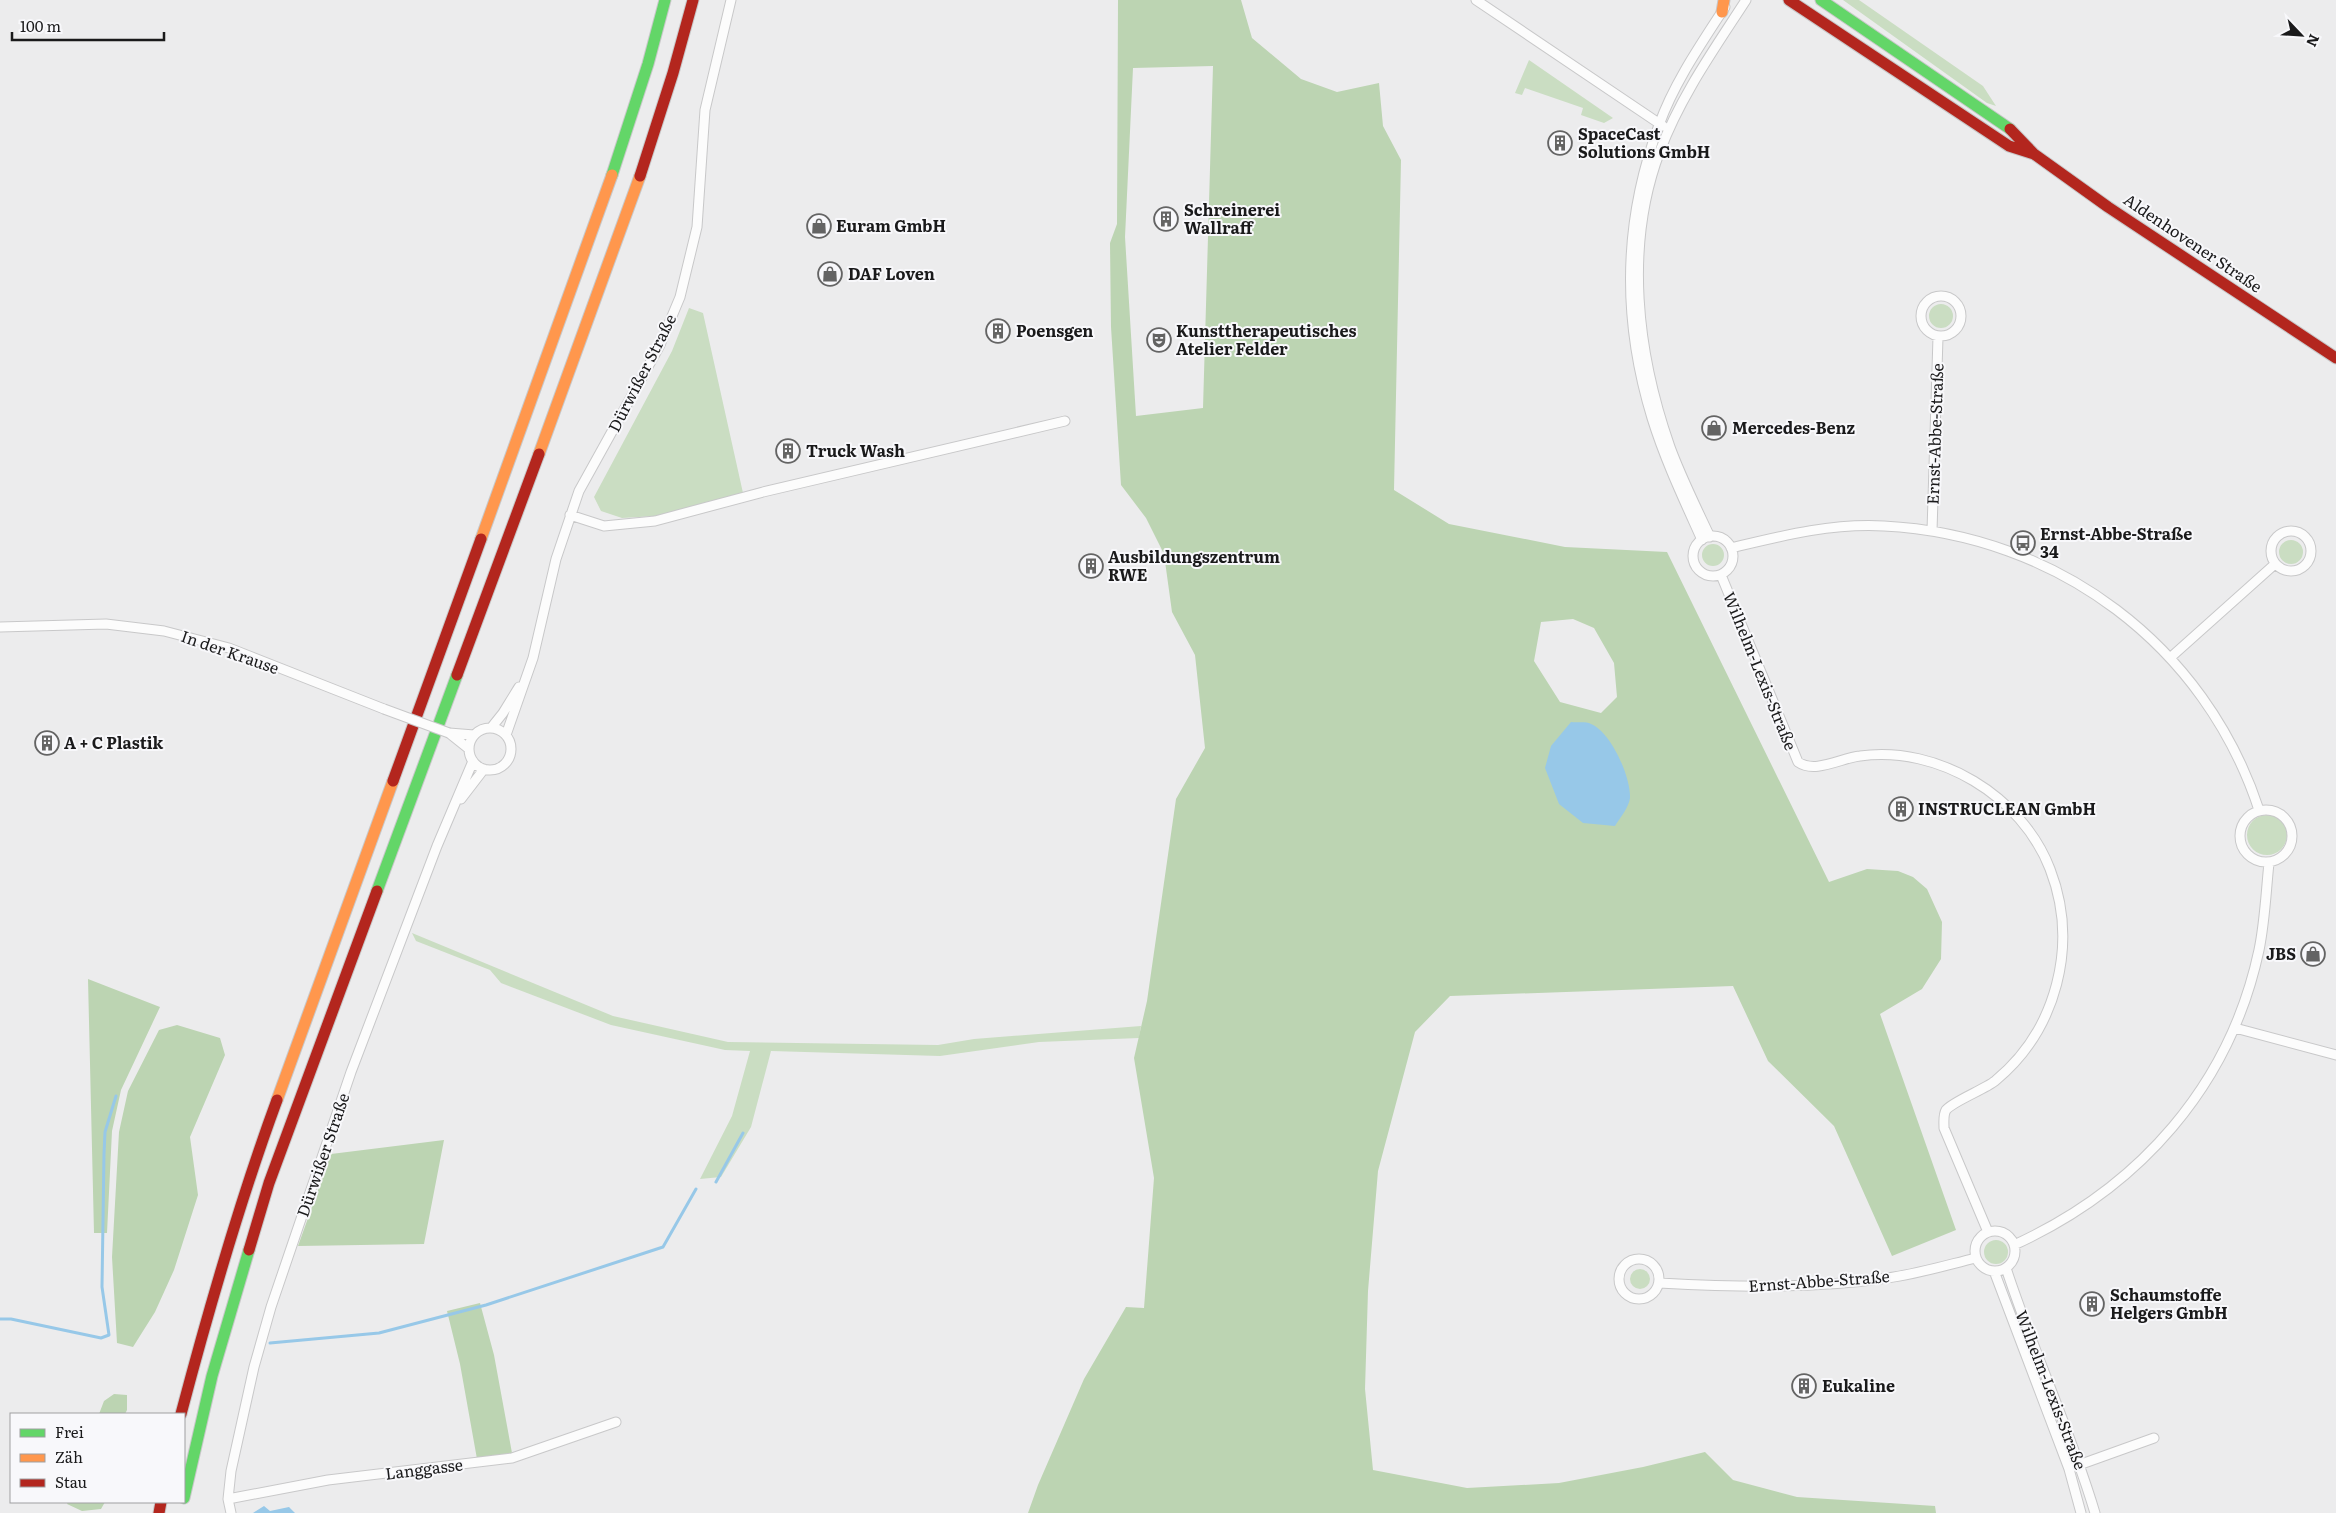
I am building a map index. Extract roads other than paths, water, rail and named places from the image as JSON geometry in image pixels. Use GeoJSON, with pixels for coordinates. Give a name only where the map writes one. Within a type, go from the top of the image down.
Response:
{"type":"FeatureCollection","features":[{"type":"Feature","properties":{"kind":"main road"},"geometry":{"type":"LineString","coordinates":[[181,1413],[208,1310],[249,1176],[602,207],[648,64],[665,0]]}},
{"type":"Feature","properties":{"kind":"main road"},"geometry":{"type":"LineString","coordinates":[[185,1493],[212,1376],[269,1184],[625,221],[673,73],[693,0]]}},
{"type":"Feature","properties":{"kind":"main road","name":"Aldenhovener Straße"},"geometry":{"type":"LineString","coordinates":[[1789,0],[2009,146],[2034,154]]}},
{"type":"Feature","properties":{"kind":"main road","name":"Aldenhovener Straße"},"geometry":{"type":"LineString","coordinates":[[1821,0],[2015,132],[2034,154],[2116,212],[2336,358]]}},
{"type":"Feature","properties":{"kind":"street","name":"Dürwißer Straße"},"geometry":{"type":"LineString","coordinates":[[506,735],[540,632],[556,559],[570,515],[580,491],[660,345],[680,297],[691,260],[697,227],[705,110],[731,0]]}},
{"type":"Feature","properties":{"kind":"street"},"geometry":{"type":"LineString","coordinates":[[1476,0],[1669,130]]}},
{"type":"Feature","properties":{"kind":"street"},"geometry":{"type":"LineString","coordinates":[[1706,538],[1663,450],[1651,416],[1632,332],[1629,257],[1635,214],[1645,168],[1659,124],[1680,82],[1723,6],[1729,0]]}},
{"type":"Feature","properties":{"kind":"street"},"geometry":{"type":"LineString","coordinates":[[1706,538],[1671,448],[1658,406],[1641,332],[1638,257],[1643,216],[1653,170],[1669,130],[1695,80],[1746,0]]}},
{"type":"Feature","properties":{"kind":"street"},"geometry":{"type":"LineString","coordinates":[[1946,296],[1952,299],[1960,310],[1960,323],[1951,334],[1938,336],[1926,331],[1922,325],[1921,312],[1927,301],[1933,297],[1946,296]]}},
{"type":"Feature","properties":{"kind":"street","name":"Ernst-Abbe-Straße"},"geometry":{"type":"LineString","coordinates":[[1932,531],[1938,336]]}},
{"type":"Feature","properties":{"kind":"street"},"geometry":{"type":"LineString","coordinates":[[570,515],[604,526],[655,522],[763,492],[1065,421]]}},
{"type":"Feature","properties":{"kind":"street"},"geometry":{"type":"LineString","coordinates":[[1731,548],[1776,536],[1818,529],[1883,526],[1932,531],[1999,547],[2050,567],[2114,607],[2171,657],[2215,716],[2243,767],[2259,810]]}},
{"type":"Feature","properties":{"kind":"street"},"geometry":{"type":"LineString","coordinates":[[2290,531],[2307,539],[2311,551],[2305,566],[2299,570],[2286,571],[2276,564],[2272,559],[2271,546],[2278,536],[2290,531]]}},
{"type":"Feature","properties":{"kind":"street"},"geometry":{"type":"LineString","coordinates":[[1706,538],[1721,538],[1731,548],[1732,561],[1730,567],[1721,574],[1708,576],[1697,569],[1694,563],[1694,550],[1706,538]]}},
{"type":"Feature","properties":{"kind":"street"},"geometry":{"type":"LineString","coordinates":[[2171,657],[2276,564]]}},
{"type":"Feature","properties":{"kind":"street","name":"Wilhelm-Lexis-Straße"},"geometry":{"type":"LineString","coordinates":[[1721,574],[1798,762],[1804,766],[1814,768],[1861,756],[1890,755],[1920,759],[1952,770],[1980,785],[2005,803],[2026,828],[2045,857],[2058,890],[2062,915],[2064,944],[2056,989],[2044,1020],[2028,1046],[2010,1068],[1993,1082],[1950,1106],[1946,1110],[1944,1119],[1944,1128],[1988,1232]]}},
{"type":"Feature","properties":{"kind":"street","name":"In der Krause"},"geometry":{"type":"LineString","coordinates":[[0,627],[106,624],[164,630],[229,648],[468,740]]}},
{"type":"Feature","properties":{"kind":"street","name":"Dürwißer Straße"},"geometry":{"type":"LineString","coordinates":[[490,728],[503,714],[526,676]]}},
{"type":"Feature","properties":{"kind":"street"},"geometry":{"type":"LineString","coordinates":[[490,728],[506,735],[511,742],[511,752],[508,760],[502,767],[494,770],[484,769],[473,761],[468,740],[484,729],[490,728]]}},
{"type":"Feature","properties":{"kind":"street","name":"Dürwißer Straße"},"geometry":{"type":"LineString","coordinates":[[231,1513],[228,1499],[238,1437],[271,1307],[351,1072],[437,846],[473,761]]}},
{"type":"Feature","properties":{"kind":"street","name":"Dürwißer Straße"},"geometry":{"type":"LineString","coordinates":[[455,807],[484,769]]}},
{"type":"Feature","properties":{"kind":"street"},"geometry":{"type":"LineString","coordinates":[[2267,809],[2283,815],[2292,828],[2292,844],[2288,851],[2282,857],[2269,863],[2253,859],[2242,847],[2240,840],[2240,832],[2246,818],[2259,810],[2267,809]]}},
{"type":"Feature","properties":{"kind":"street"},"geometry":{"type":"LineString","coordinates":[[2014,1245],[2072,1214],[2140,1164],[2176,1124],[2199,1093],[2235,1028],[2259,949],[2269,863]]}},
{"type":"Feature","properties":{"kind":"street"},"geometry":{"type":"LineString","coordinates":[[2235,1028],[2336,1055]]}},
{"type":"Feature","properties":{"kind":"street"},"geometry":{"type":"LineString","coordinates":[[1988,1232],[2001,1232],[2014,1245],[2014,1258],[2006,1268],[1994,1271],[1981,1266],[1976,1258],[1975,1252],[1978,1240],[1988,1232]]}},
{"type":"Feature","properties":{"kind":"street","name":"Ernst-Abbe-Straße"},"geometry":{"type":"LineString","coordinates":[[1659,1283],[1735,1287],[1853,1282],[1889,1278],[1976,1258]]}},
{"type":"Feature","properties":{"kind":"street"},"geometry":{"type":"LineString","coordinates":[[1641,1259],[1654,1265],[1659,1273],[1659,1283],[1657,1289],[1648,1297],[1636,1298],[1625,1292],[1620,1276],[1627,1263],[1641,1259]]}},
{"type":"Feature","properties":{"kind":"street","name":"Wilhelm-Lexis-Straße"},"geometry":{"type":"LineString","coordinates":[[2006,1268],[2081,1465],[2095,1513]]}},
{"type":"Feature","properties":{"kind":"street","name":"Wilhelm-Lexis-Straße"},"geometry":{"type":"LineString","coordinates":[[1994,1271],[2069,1469],[2081,1513]]}},
{"type":"Feature","properties":{"kind":"street","name":"Langgasse"},"geometry":{"type":"LineString","coordinates":[[228,1499],[328,1480],[512,1458],[616,1422]]}},
{"type":"Feature","properties":{"kind":"street"},"geometry":{"type":"LineString","coordinates":[[2069,1469],[2154,1438]]}},
{"type":"Feature","properties":{"kind":"water"},"geometry":{"type":"Polygon","coordinates":[[[1571,722],[1589,723],[1598,729],[1612,745],[1623,767],[1630,798],[1626,809],[1615,826],[1583,823],[1559,804],[1545,768],[1551,746],[1571,722]]]}},
{"type":"Feature","properties":{"kind":"water"},"geometry":{"type":"Polygon","coordinates":[[[264,1506],[270,1511],[289,1507],[295,1513],[253,1513],[264,1506]]]}},
{"type":"Feature","properties":{"kind":"waterway"},"geometry":{"type":"LineString","coordinates":[[0,1319],[11,1319],[101,1338],[109,1335],[102,1287],[104,1154],[105,1132],[116,1096]]}},
{"type":"Feature","properties":{"kind":"waterway"},"geometry":{"type":"LineString","coordinates":[[716,1182],[743,1133]]}},
{"type":"Feature","properties":{"kind":"waterway"},"geometry":{"type":"LineString","coordinates":[[270,1343],[379,1333],[486,1305],[663,1247],[696,1189]]}},
{"type":"Feature","properties":{"kind":"place","name":"SpaceCast Solutions GmbH"},"geometry":{"type":"Point","coordinates":[1560,143]}},
{"type":"Feature","properties":{"kind":"place","name":"Schreinerei Wallraff"},"geometry":{"type":"Point","coordinates":[1166,219]}},
{"type":"Feature","properties":{"kind":"place","name":"Euram GmbH"},"geometry":{"type":"Point","coordinates":[819,226]}},
{"type":"Feature","properties":{"kind":"place","name":"DAF Loven"},"geometry":{"type":"Point","coordinates":[830,274]}},
{"type":"Feature","properties":{"kind":"place","name":"Poensgen"},"geometry":{"type":"Point","coordinates":[998,331]}},
{"type":"Feature","properties":{"kind":"place","name":"Kunsttherapeutisches Atelier Felder"},"geometry":{"type":"Point","coordinates":[1159,340]}},
{"type":"Feature","properties":{"kind":"place","name":"Mercedes-Benz"},"geometry":{"type":"Point","coordinates":[1714,428]}},
{"type":"Feature","properties":{"kind":"place","name":"Truck Wash"},"geometry":{"type":"Point","coordinates":[788,451]}},
{"type":"Feature","properties":{"kind":"place","name":"Ernst-Abbe-Straße 34"},"geometry":{"type":"Point","coordinates":[2023,543]}},
{"type":"Feature","properties":{"kind":"place","name":"Ausbildungszentrum RWE"},"geometry":{"type":"Point","coordinates":[1091,566]}},
{"type":"Feature","properties":{"kind":"place","name":"A + C Plastik"},"geometry":{"type":"Point","coordinates":[47,743]}},
{"type":"Feature","properties":{"kind":"place","name":"INSTRUCLEAN GmbH"},"geometry":{"type":"Point","coordinates":[1901,809]}},
{"type":"Feature","properties":{"kind":"place","name":"JBS"},"geometry":{"type":"Point","coordinates":[2313,954]}},
{"type":"Feature","properties":{"kind":"place","name":"Schaumstoffe Helgers GmbH"},"geometry":{"type":"Point","coordinates":[2092,1304]}},
{"type":"Feature","properties":{"kind":"place","name":"Eukaline"},"geometry":{"type":"Point","coordinates":[1804,1386]}}]}
